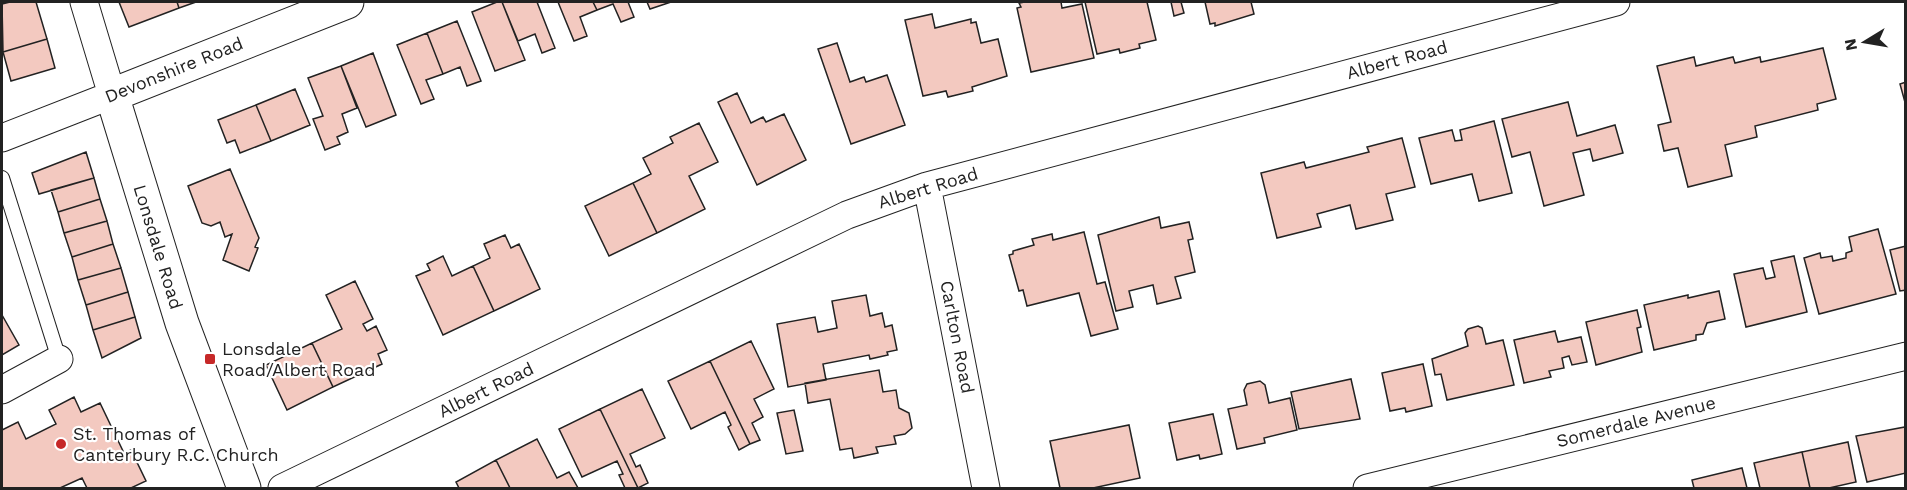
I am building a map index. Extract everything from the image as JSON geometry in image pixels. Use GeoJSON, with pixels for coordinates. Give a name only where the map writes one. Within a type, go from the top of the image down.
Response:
{"type":"FeatureCollection","features":[{"type":"Feature","properties":{"kind":"street","name":"Lonsdale Road"},"geometry":{"type":"LineString","coordinates":[[84,2],[182,323],[244,489]]}},
{"type":"Feature","properties":{"kind":"street","name":"Devonshire Road"},"geometry":{"type":"LineString","coordinates":[[2,138],[347,2]]}},
{"type":"Feature","properties":{"kind":"street","name":"Albert Road"},"geometry":{"type":"LineString","coordinates":[[282,489],[847,215],[927,186],[1616,2]]}},
{"type":"Feature","properties":{"kind":"street","name":"Carlton Road"},"geometry":{"type":"LineString","coordinates":[[927,186],[986,489]]}},
{"type":"Feature","properties":{"kind":"street","name":"Somerdale Avenue"},"geometry":{"type":"LineString","coordinates":[[1367,489],[1905,356]]}},
{"type":"Feature","properties":{"kind":"street"},"geometry":{"type":"LineString","coordinates":[[2,390],[59,359]]}},
{"type":"Feature","properties":{"kind":"lane"},"geometry":{"type":"LineString","coordinates":[[2,178],[59,359]]}},
{"type":"Feature","properties":{"kind":"building"},"geometry":{"type":"Polygon","coordinates":[[[36,2],[47,39],[3,52],[2,4],[36,2]]]}},
{"type":"Feature","properties":{"kind":"building"},"geometry":{"type":"Polygon","coordinates":[[[119,2],[177,2],[179,8],[129,27],[119,2]]]}},
{"type":"Feature","properties":{"kind":"building"},"geometry":{"type":"Polygon","coordinates":[[[177,2],[196,2],[179,8],[177,2]]]}},
{"type":"Feature","properties":{"kind":"building"},"geometry":{"type":"Polygon","coordinates":[[[502,2],[525,60],[495,71],[472,12],[502,2]]]}},
{"type":"Feature","properties":{"kind":"building"},"geometry":{"type":"Polygon","coordinates":[[[502,2],[537,2],[555,48],[542,53],[535,34],[518,41],[502,2]]]}},
{"type":"Feature","properties":{"kind":"building"},"geometry":{"type":"Polygon","coordinates":[[[558,2],[593,2],[597,10],[580,17],[587,36],[574,41],[558,2]]]}},
{"type":"Feature","properties":{"kind":"building"},"geometry":{"type":"Polygon","coordinates":[[[593,2],[628,2],[634,17],[621,22],[613,4],[597,10],[593,2]]]}},
{"type":"Feature","properties":{"kind":"building"},"geometry":{"type":"Polygon","coordinates":[[[647,2],[671,2],[650,9],[647,2]]]}},
{"type":"Feature","properties":{"kind":"building"},"geometry":{"type":"Polygon","coordinates":[[[1061,2],[1062,8],[1082,4],[1094,58],[1031,72],[1017,8],[1021,7],[1019,3],[1061,2]]]}},
{"type":"Feature","properties":{"kind":"building"},"geometry":{"type":"Polygon","coordinates":[[[1085,2],[1147,2],[1156,40],[1139,44],[1140,48],[1120,53],[1119,49],[1097,54],[1085,2]]]}},
{"type":"Feature","properties":{"kind":"building"},"geometry":{"type":"Polygon","coordinates":[[[1171,2],[1181,2],[1184,13],[1174,16],[1171,2]]]}},
{"type":"Feature","properties":{"kind":"building"},"geometry":{"type":"Polygon","coordinates":[[[1205,2],[1251,2],[1254,14],[1215,26],[1215,23],[1210,24],[1205,2]]]}},
{"type":"Feature","properties":{"kind":"building"},"geometry":{"type":"Polygon","coordinates":[[[932,14],[935,28],[971,19],[971,23],[976,22],[981,43],[998,39],[1007,76],[972,87],[973,91],[948,97],[946,91],[923,96],[905,20],[932,14]]]}},
{"type":"Feature","properties":{"kind":"building"},"geometry":{"type":"Polygon","coordinates":[[[457,21],[481,81],[467,86],[460,67],[443,74],[427,33],[457,21]]]}},
{"type":"Feature","properties":{"kind":"building"},"geometry":{"type":"Polygon","coordinates":[[[427,33],[443,74],[426,80],[434,99],[421,104],[397,45],[427,33]]]}},
{"type":"Feature","properties":{"kind":"building"},"geometry":{"type":"Polygon","coordinates":[[[47,39],[55,68],[11,81],[3,52],[47,39]]]}},
{"type":"Feature","properties":{"kind":"building"},"geometry":{"type":"Polygon","coordinates":[[[837,43],[850,82],[864,77],[866,82],[887,75],[905,125],[851,144],[818,49],[837,43]]]}},
{"type":"Feature","properties":{"kind":"building"},"geometry":{"type":"Polygon","coordinates":[[[1823,48],[1836,99],[1817,104],[1818,110],[1755,126],[1757,137],[1725,145],[1732,176],[1688,187],[1678,148],[1664,151],[1658,125],[1671,122],[1657,66],[1694,57],[1696,66],[1733,57],[1735,63],[1760,57],[1761,62],[1823,48]]]}},
{"type":"Feature","properties":{"kind":"building"},"geometry":{"type":"Polygon","coordinates":[[[373,53],[396,115],[366,127],[341,66],[373,53]]]}},
{"type":"Feature","properties":{"kind":"building"},"geometry":{"type":"Polygon","coordinates":[[[341,66],[357,108],[342,114],[348,132],[337,137],[340,144],[325,150],[313,119],[323,116],[308,78],[341,66]]]}},
{"type":"Feature","properties":{"kind":"building"},"geometry":{"type":"Polygon","coordinates":[[[1906,82],[1906,106],[1900,84],[1906,82]]]}},
{"type":"Feature","properties":{"kind":"building"},"geometry":{"type":"Polygon","coordinates":[[[295,89],[310,125],[271,141],[256,105],[295,89]]]}},
{"type":"Feature","properties":{"kind":"building"},"geometry":{"type":"Polygon","coordinates":[[[737,93],[751,123],[763,117],[766,122],[784,114],[806,160],[757,185],[718,102],[737,93]]]}},
{"type":"Feature","properties":{"kind":"building"},"geometry":{"type":"Polygon","coordinates":[[[1568,102],[1577,136],[1615,125],[1623,153],[1593,161],[1590,149],[1573,153],[1584,195],[1544,206],[1530,152],[1512,157],[1502,119],[1568,102]]]}},
{"type":"Feature","properties":{"kind":"building"},"geometry":{"type":"Polygon","coordinates":[[[256,105],[271,141],[240,153],[235,140],[227,143],[218,120],[256,105]]]}},
{"type":"Feature","properties":{"kind":"building"},"geometry":{"type":"Polygon","coordinates":[[[1494,121],[1512,193],[1479,201],[1472,174],[1431,184],[1419,138],[1452,130],[1455,141],[1462,140],[1460,130],[1494,121]]]}},
{"type":"Feature","properties":{"kind":"building"},"geometry":{"type":"Polygon","coordinates":[[[699,123],[718,162],[689,176],[705,209],[657,233],[633,183],[651,174],[643,158],[673,143],[670,137],[699,123]]]}},
{"type":"Feature","properties":{"kind":"building"},"geometry":{"type":"Polygon","coordinates":[[[1402,138],[1415,187],[1386,194],[1393,220],[1356,229],[1350,205],[1317,214],[1321,227],[1277,238],[1261,173],[1304,162],[1306,168],[1369,152],[1367,147],[1402,138]]]}},
{"type":"Feature","properties":{"kind":"building"},"geometry":{"type":"Polygon","coordinates":[[[86,152],[94,178],[39,194],[32,173],[86,152]]]}},
{"type":"Feature","properties":{"kind":"building"},"geometry":{"type":"Polygon","coordinates":[[[230,169],[259,238],[255,247],[258,248],[249,271],[223,260],[232,234],[225,237],[220,222],[211,226],[202,223],[188,186],[230,169]]]}},
{"type":"Feature","properties":{"kind":"building"},"geometry":{"type":"Polygon","coordinates":[[[94,178],[100,199],[58,212],[51,190],[94,178]]]}},
{"type":"Feature","properties":{"kind":"building"},"geometry":{"type":"Polygon","coordinates":[[[633,183],[657,233],[609,256],[585,206],[633,183]]]}},
{"type":"Feature","properties":{"kind":"building"},"geometry":{"type":"Polygon","coordinates":[[[100,199],[107,221],[64,233],[58,212],[100,199]]]}},
{"type":"Feature","properties":{"kind":"building"},"geometry":{"type":"Polygon","coordinates":[[[1159,217],[1161,228],[1189,222],[1193,239],[1188,240],[1195,272],[1175,277],[1181,298],[1157,304],[1153,285],[1129,291],[1133,307],[1116,311],[1098,235],[1159,217]]]}},
{"type":"Feature","properties":{"kind":"building"},"geometry":{"type":"Polygon","coordinates":[[[107,221],[113,244],[72,257],[64,233],[107,221]]]}},
{"type":"Feature","properties":{"kind":"building"},"geometry":{"type":"Polygon","coordinates":[[[1878,229],[1896,294],[1819,314],[1804,258],[1820,253],[1821,258],[1832,256],[1833,261],[1846,258],[1846,253],[1852,251],[1849,237],[1878,229]]]}},
{"type":"Feature","properties":{"kind":"building"},"geometry":{"type":"Polygon","coordinates":[[[1084,232],[1097,284],[1105,282],[1118,329],[1091,336],[1079,293],[1027,306],[1023,290],[1019,291],[1009,255],[1013,254],[1013,251],[1034,245],[1032,239],[1052,234],[1053,240],[1084,232]]]}},
{"type":"Feature","properties":{"kind":"building"},"geometry":{"type":"Polygon","coordinates":[[[505,235],[511,248],[519,244],[540,289],[494,311],[473,266],[490,258],[484,244],[505,235]]]}},
{"type":"Feature","properties":{"kind":"building"},"geometry":{"type":"Polygon","coordinates":[[[113,244],[121,268],[78,280],[72,257],[113,244]]]}},
{"type":"Feature","properties":{"kind":"building"},"geometry":{"type":"Polygon","coordinates":[[[1906,246],[1906,290],[1900,291],[1890,250],[1906,246]]]}},
{"type":"Feature","properties":{"kind":"building"},"geometry":{"type":"Polygon","coordinates":[[[443,256],[452,276],[473,266],[494,311],[443,335],[416,276],[430,270],[427,264],[443,256]]]}},
{"type":"Feature","properties":{"kind":"building"},"geometry":{"type":"Polygon","coordinates":[[[1794,256],[1807,312],[1746,327],[1734,274],[1763,268],[1766,279],[1775,277],[1771,261],[1794,256]]]}},
{"type":"Feature","properties":{"kind":"building"},"geometry":{"type":"Polygon","coordinates":[[[121,268],[128,292],[86,305],[78,280],[121,268]]]}},
{"type":"Feature","properties":{"kind":"building"},"geometry":{"type":"Polygon","coordinates":[[[355,281],[373,319],[363,324],[367,331],[376,326],[387,350],[378,354],[382,364],[333,387],[312,343],[342,329],[326,295],[355,281]]]}},
{"type":"Feature","properties":{"kind":"building"},"geometry":{"type":"Polygon","coordinates":[[[1719,291],[1725,319],[1707,323],[1703,334],[1696,335],[1696,340],[1654,350],[1644,305],[1719,291]]]}},
{"type":"Feature","properties":{"kind":"building"},"geometry":{"type":"Polygon","coordinates":[[[128,292],[135,317],[93,330],[86,305],[128,292]]]}},
{"type":"Feature","properties":{"kind":"building"},"geometry":{"type":"Polygon","coordinates":[[[866,295],[870,316],[882,313],[885,327],[892,325],[897,350],[887,352],[888,355],[870,359],[869,355],[823,364],[826,380],[788,387],[777,324],[815,317],[818,332],[837,328],[832,301],[866,295]]]}},
{"type":"Feature","properties":{"kind":"building"},"geometry":{"type":"Polygon","coordinates":[[[1637,310],[1641,327],[1637,328],[1642,352],[1596,365],[1586,322],[1637,310]]]}},
{"type":"Feature","properties":{"kind":"building"},"geometry":{"type":"Polygon","coordinates":[[[2,315],[19,345],[2,355],[2,315]]]}},
{"type":"Feature","properties":{"kind":"building"},"geometry":{"type":"Polygon","coordinates":[[[135,317],[141,338],[102,358],[93,330],[135,317]]]}},
{"type":"Feature","properties":{"kind":"building"},"geometry":{"type":"Polygon","coordinates":[[[1478,326],[1482,328],[1486,344],[1503,340],[1514,385],[1447,400],[1441,374],[1435,375],[1432,359],[1468,346],[1465,333],[1468,329],[1478,326]]]}},
{"type":"Feature","properties":{"kind":"building"},"geometry":{"type":"Polygon","coordinates":[[[1555,331],[1558,342],[1581,337],[1587,362],[1572,365],[1569,356],[1562,358],[1564,368],[1549,371],[1551,377],[1524,383],[1514,340],[1555,331]]]}},
{"type":"Feature","properties":{"kind":"building"},"geometry":{"type":"Polygon","coordinates":[[[751,341],[774,389],[754,399],[763,417],[752,423],[760,440],[750,444],[710,361],[751,341]]]}},
{"type":"Feature","properties":{"kind":"building"},"geometry":{"type":"Polygon","coordinates":[[[312,343],[333,387],[287,410],[266,365],[312,343]]]}},
{"type":"Feature","properties":{"kind":"building"},"geometry":{"type":"Polygon","coordinates":[[[710,361],[750,444],[739,450],[728,427],[731,425],[725,412],[691,429],[668,381],[710,361]]]}},
{"type":"Feature","properties":{"kind":"building"},"geometry":{"type":"Polygon","coordinates":[[[1423,364],[1432,406],[1406,412],[1405,408],[1390,411],[1382,373],[1423,364]]]}},
{"type":"Feature","properties":{"kind":"building"},"geometry":{"type":"Polygon","coordinates":[[[879,370],[883,392],[896,390],[899,408],[909,413],[912,428],[905,434],[894,436],[896,444],[876,447],[878,453],[854,458],[852,448],[840,450],[830,399],[808,403],[805,383],[879,370]]]}},
{"type":"Feature","properties":{"kind":"building"},"geometry":{"type":"Polygon","coordinates":[[[1351,379],[1360,419],[1299,429],[1291,392],[1351,379]]]}},
{"type":"Feature","properties":{"kind":"building"},"geometry":{"type":"Polygon","coordinates":[[[1260,381],[1265,385],[1269,403],[1290,398],[1297,430],[1264,438],[1265,443],[1237,449],[1228,409],[1247,405],[1244,390],[1247,384],[1260,381]]]}},
{"type":"Feature","properties":{"kind":"building"},"geometry":{"type":"Polygon","coordinates":[[[642,389],[665,438],[630,454],[636,467],[640,465],[648,483],[638,488],[600,409],[642,389]]]}},
{"type":"Feature","properties":{"kind":"building","name":"St. Thomas of Canterbury R.C. Church"},"geometry":{"type":"Polygon","coordinates":[[[74,397],[81,412],[100,403],[124,453],[131,450],[146,481],[131,488],[87,488],[82,478],[60,488],[2,488],[2,430],[18,422],[26,439],[56,424],[49,410],[74,397]]]}},
{"type":"Feature","properties":{"kind":"building"},"geometry":{"type":"Polygon","coordinates":[[[600,409],[638,488],[625,488],[619,475],[623,474],[617,461],[582,477],[559,429],[600,409]]]}},
{"type":"Feature","properties":{"kind":"building"},"geometry":{"type":"Polygon","coordinates":[[[794,410],[803,451],[786,454],[777,413],[794,410]]]}},
{"type":"Feature","properties":{"kind":"building"},"geometry":{"type":"Polygon","coordinates":[[[1213,414],[1222,454],[1200,459],[1199,455],[1177,460],[1169,423],[1213,414]]]}},
{"type":"Feature","properties":{"kind":"building"},"geometry":{"type":"Polygon","coordinates":[[[1129,425],[1140,478],[1093,488],[1060,488],[1050,441],[1129,425]]]}},
{"type":"Feature","properties":{"kind":"building"},"geometry":{"type":"Polygon","coordinates":[[[1905,427],[1906,473],[1867,482],[1856,436],[1905,427]]]}},
{"type":"Feature","properties":{"kind":"building"},"geometry":{"type":"Polygon","coordinates":[[[537,439],[557,478],[569,472],[578,488],[510,488],[496,460],[537,439]]]}},
{"type":"Feature","properties":{"kind":"building"},"geometry":{"type":"Polygon","coordinates":[[[1848,442],[1856,482],[1829,488],[1810,488],[1802,452],[1848,442]]]}},
{"type":"Feature","properties":{"kind":"building"},"geometry":{"type":"Polygon","coordinates":[[[1802,452],[1810,488],[1760,488],[1754,463],[1802,452]]]}},
{"type":"Feature","properties":{"kind":"building"},"geometry":{"type":"Polygon","coordinates":[[[496,460],[510,488],[459,488],[456,482],[496,460]]]}},
{"type":"Feature","properties":{"kind":"building"},"geometry":{"type":"Polygon","coordinates":[[[1742,468],[1747,488],[1694,488],[1692,480],[1742,468]]]}},
{"type":"Feature","properties":{"kind":"place","name":"Lonsdale Road/Albert Road"},"geometry":{"type":"Point","coordinates":[210,359]}},
{"type":"Feature","properties":{"kind":"place","name":"St. Thomas of Canterbury R.C. Church"},"geometry":{"type":"Point","coordinates":[61,444]}}]}
